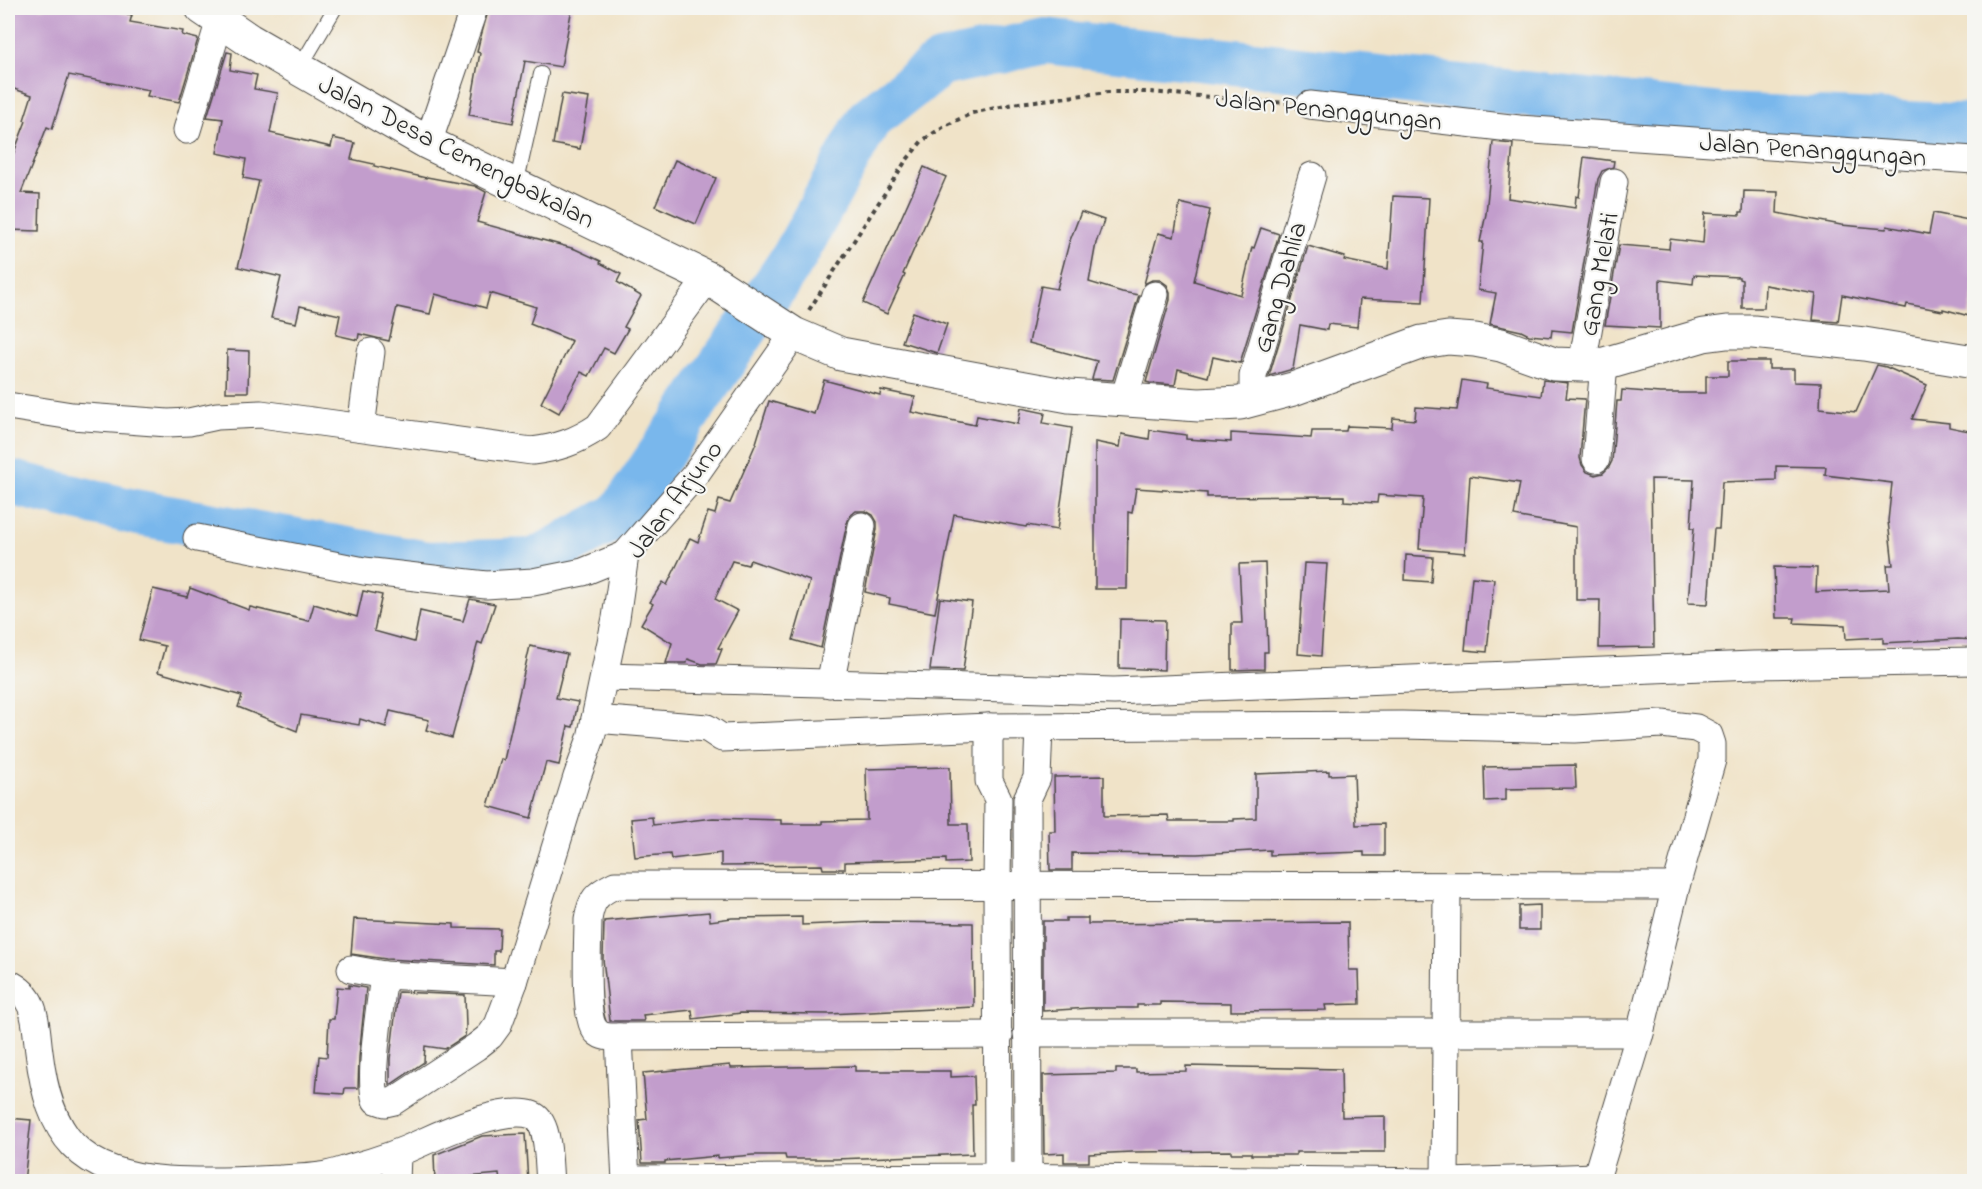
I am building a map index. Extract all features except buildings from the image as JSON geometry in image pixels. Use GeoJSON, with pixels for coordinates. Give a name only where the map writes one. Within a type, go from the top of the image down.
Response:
{"type":"FeatureCollection","features":[{"type":"Feature","properties":{"kind":"street"},"geometry":{"type":"LineString","coordinates":[[428,143],[474,8]]}},
{"type":"Feature","properties":{"kind":"street","name":"Jalan Desa Cemengbakalan"},"geometry":{"type":"LineString","coordinates":[[211,14],[249,40],[428,143],[714,281],[788,330],[841,354],[1069,396],[1199,405],[1253,400],[1321,380],[1422,342],[1448,338],[1492,343],[1554,364],[1593,365],[1704,335],[1744,332],[1864,344],[1974,362]]}},
{"type":"Feature","properties":{"kind":"street"},"geometry":{"type":"LineString","coordinates":[[187,130],[211,14]]}},
{"type":"Feature","properties":{"kind":"street","name":"Jalan Penanggungan"},"geometry":{"type":"LineString","coordinates":[[1310,105],[1519,129],[1974,160]]}},
{"type":"Feature","properties":{"kind":"street","name":"Gang Dahlia"},"geometry":{"type":"LineString","coordinates":[[1253,400],[1253,376],[1312,176]]}},
{"type":"Feature","properties":{"kind":"street","name":"Gang Melati"},"geometry":{"type":"LineString","coordinates":[[1596,459],[1593,365],[1614,182]]}},
{"type":"Feature","properties":{"kind":"street"},"geometry":{"type":"LineString","coordinates":[[8,406],[72,416],[168,423],[189,422],[217,416],[261,414],[532,451],[559,448],[581,439],[598,427],[714,281]]}},
{"type":"Feature","properties":{"kind":"street"},"geometry":{"type":"LineString","coordinates":[[1124,399],[1155,295]]}},
{"type":"Feature","properties":{"kind":"street","name":"Jalan Arjuno"},"geometry":{"type":"LineString","coordinates":[[384,975],[373,1093],[376,1100],[385,1103],[394,1101],[490,1036],[498,1025],[514,982],[593,729],[605,677],[625,555],[695,475],[788,330]]}},
{"type":"Feature","properties":{"kind":"street"},"geometry":{"type":"LineString","coordinates":[[361,427],[371,352]]}},
{"type":"Feature","properties":{"kind":"street"},"geometry":{"type":"LineString","coordinates":[[830,684],[862,526]]}},
{"type":"Feature","properties":{"kind":"street"},"geometry":{"type":"LineString","coordinates":[[197,538],[364,572],[486,585],[533,582],[584,572],[625,555]]}},
{"type":"Feature","properties":{"kind":"street"},"geometry":{"type":"LineString","coordinates":[[605,677],[1114,691],[1753,665],[1974,661]]}},
{"type":"Feature","properties":{"kind":"street"},"geometry":{"type":"LineString","coordinates":[[593,729],[706,728],[722,738],[989,727],[1402,725],[1575,729],[1662,724],[1696,728],[1709,735],[1712,744],[1712,760],[1676,886],[1640,1033],[1596,1179],[1447,1182],[1445,1034],[1447,887]]}},
{"type":"Feature","properties":{"kind":"street"},"geometry":{"type":"LineString","coordinates":[[989,727],[989,781],[998,799],[996,885],[999,1035],[998,1179]]}},
{"type":"Feature","properties":{"kind":"street"},"geometry":{"type":"LineString","coordinates":[[1028,1180],[1027,799],[1037,778],[1039,728]]}},
{"type":"Feature","properties":{"kind":"street"},"geometry":{"type":"LineString","coordinates":[[998,799],[1027,799]]}},
{"type":"Feature","properties":{"kind":"street"},"geometry":{"type":"LineString","coordinates":[[999,1035],[602,1036],[594,1031],[588,1011],[590,906],[600,892],[615,885],[1676,886]]}},
{"type":"Feature","properties":{"kind":"street"},"geometry":{"type":"LineString","coordinates":[[351,969],[384,975],[514,982]]}},
{"type":"Feature","properties":{"kind":"street"},"geometry":{"type":"LineString","coordinates":[[8,983],[20,989],[35,1014],[44,1086],[57,1125],[89,1160],[102,1167],[145,1180],[258,1180],[322,1176],[397,1155],[462,1126],[516,1113],[533,1115],[541,1122],[545,1133],[549,1182]]}},
{"type":"Feature","properties":{"kind":"street"},"geometry":{"type":"LineString","coordinates":[[1027,1033],[1640,1033]]}},
{"type":"Feature","properties":{"kind":"street"},"geometry":{"type":"LineString","coordinates":[[619,1037],[626,1180],[998,1179],[1438,1182]]}},
{"type":"Feature","properties":{"kind":"street"},"geometry":{"type":"LineString","coordinates":[[396,1182],[397,1155]]}},
{"type":"Feature","properties":{"kind":"lane"},"geometry":{"type":"LineString","coordinates":[[299,69],[335,8]]}},
{"type":"Feature","properties":{"kind":"lane"},"geometry":{"type":"LineString","coordinates":[[516,185],[541,74]]}},
{"type":"Feature","properties":{"kind":"path","name":"Jalan Penanggungan"},"geometry":{"type":"LineString","coordinates":[[788,330],[904,162],[922,141],[943,127],[972,113],[1108,92],[1149,92],[1310,105]]}},
{"type":"Feature","properties":{"kind":"waterway"},"geometry":{"type":"LineString","coordinates":[[8,482],[134,512],[427,564],[535,561],[619,515],[794,257],[869,119],[940,64],[1045,41],[1723,116],[1974,127]]}}]}
